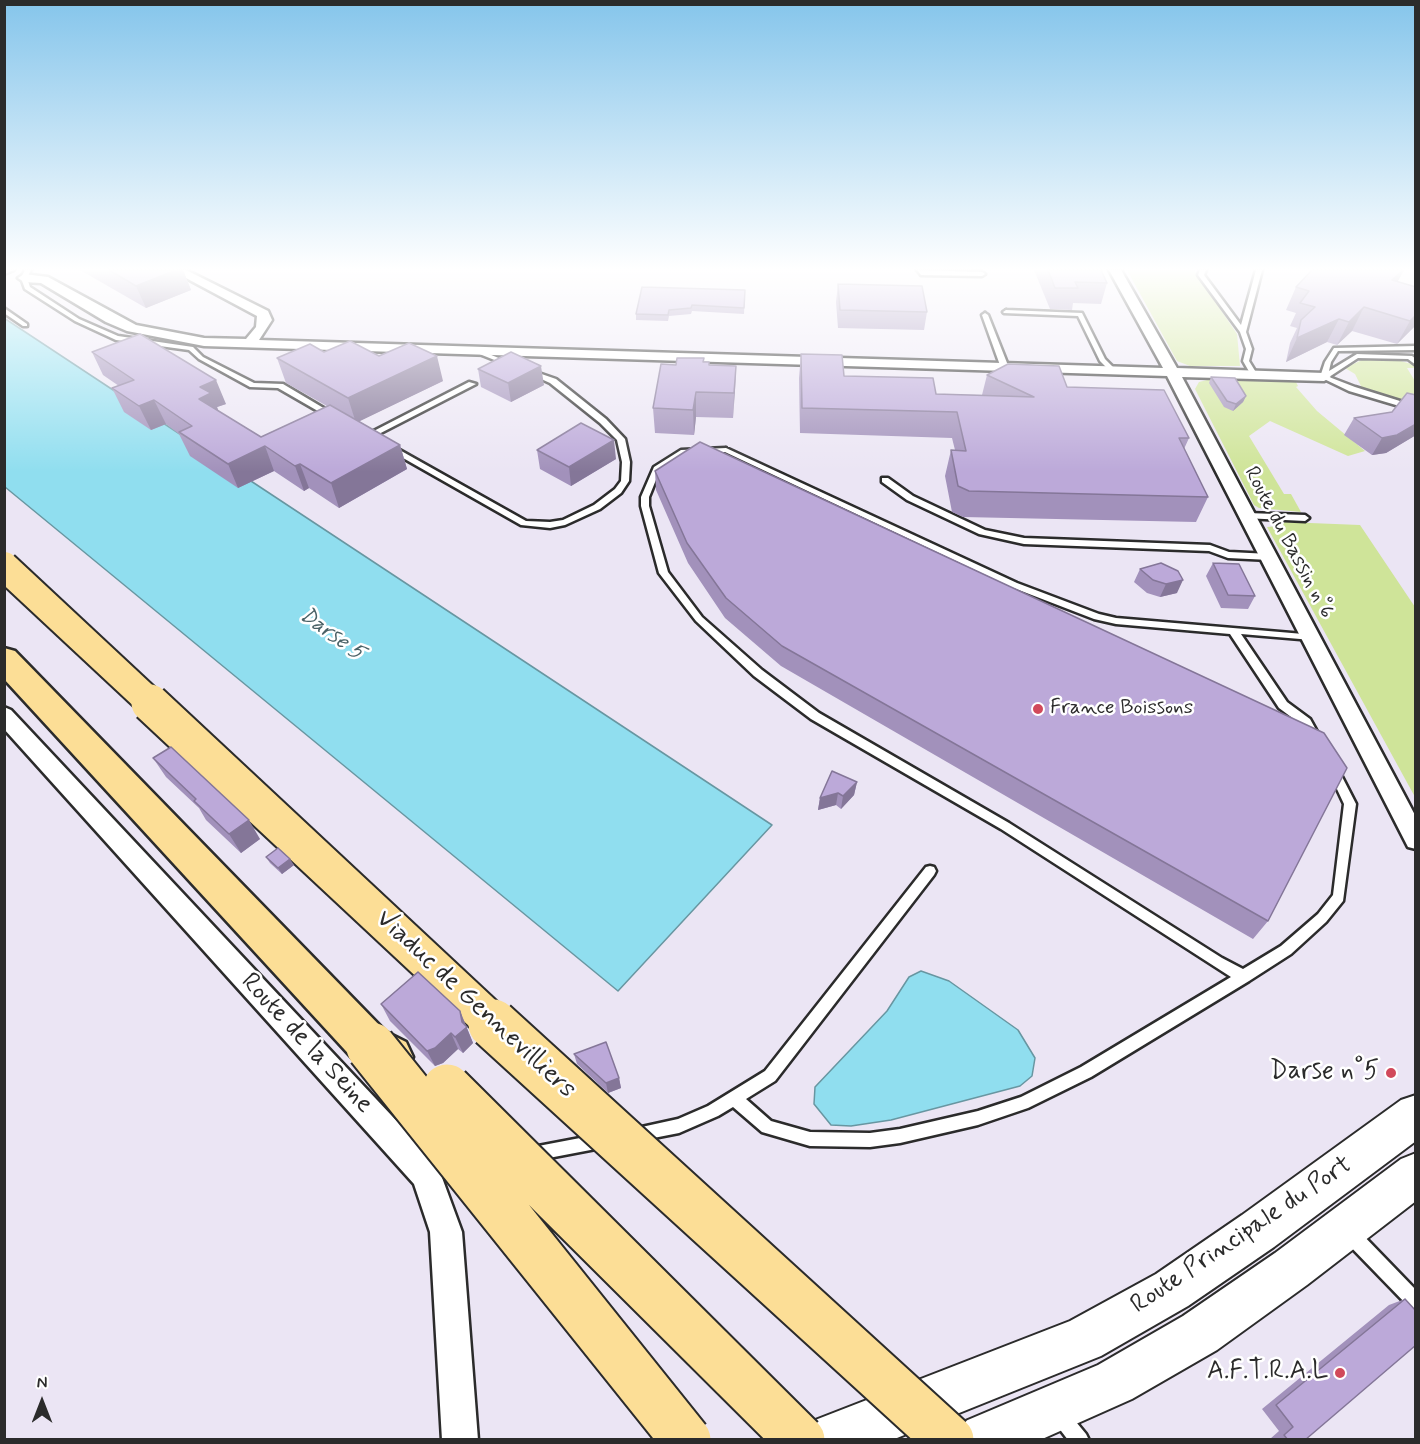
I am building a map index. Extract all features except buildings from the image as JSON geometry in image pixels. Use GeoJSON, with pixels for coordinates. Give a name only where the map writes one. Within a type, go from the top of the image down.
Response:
{"type":"FeatureCollection","features":[{"type":"Feature","properties":{"kind":"highway","name":"Viaduc de Gennevilliers"},"geometry":{"type":"LineString","coordinates":[[4,566],[531,1059],[949,1440]]}},
{"type":"Feature","properties":{"kind":"highway"},"geometry":{"type":"LineString","coordinates":[[4,659],[371,1047],[686,1440]]}},
{"type":"Feature","properties":{"kind":"highway"},"geometry":{"type":"LineString","coordinates":[[371,1047],[447,1089],[800,1440]]}},
{"type":"Feature","properties":{"kind":"main road","name":"Route Principale du Port"},"geometry":{"type":"LineString","coordinates":[[828,1440],[1083,1339],[1172,1290],[1258,1231],[1416,1114]]}},
{"type":"Feature","properties":{"kind":"main road"},"geometry":{"type":"LineString","coordinates":[[981,1440],[1068,1425],[1115,1382],[1200,1333],[1416,1174]]}},
{"type":"Feature","properties":{"kind":"street"},"geometry":{"type":"LineString","coordinates":[[180,337],[204,342],[248,345],[1324,377]]}},
{"type":"Feature","properties":{"kind":"street"},"geometry":{"type":"LineString","coordinates":[[248,345],[254,337]]}},
{"type":"Feature","properties":{"kind":"street","name":"Route du Bassin n°6"},"geometry":{"type":"LineString","coordinates":[[1153,337],[1312,637],[1416,840]]}},
{"type":"Feature","properties":{"kind":"street","name":"Route de la Seine"},"geometry":{"type":"LineString","coordinates":[[4,715],[437,1173],[446,1232],[460,1440]]}},
{"type":"Feature","properties":{"kind":"lane"},"geometry":{"type":"LineString","coordinates":[[115,337],[191,348],[201,358],[253,385],[280,386],[339,419]]}},
{"type":"Feature","properties":{"kind":"lane"},"geometry":{"type":"LineString","coordinates":[[993,337],[1005,368]]}},
{"type":"Feature","properties":{"kind":"lane"},"geometry":{"type":"LineString","coordinates":[[1091,337],[1102,360],[1114,372]]}},
{"type":"Feature","properties":{"kind":"lane"},"geometry":{"type":"LineString","coordinates":[[1245,337],[1249,349],[1246,361],[1253,374]]}},
{"type":"Feature","properties":{"kind":"lane"},"geometry":{"type":"LineString","coordinates":[[1324,377],[1328,362],[1336,348],[1416,348]]}},
{"type":"Feature","properties":{"kind":"lane"},"geometry":{"type":"LineString","coordinates":[[386,447],[524,523],[550,525],[565,522],[597,507],[618,491],[625,481],[626,462],[621,439],[553,381],[479,352]]}},
{"type":"Feature","properties":{"kind":"lane"},"geometry":{"type":"LineString","coordinates":[[1324,377],[1357,356],[1410,357],[1416,363]]}},
{"type":"Feature","properties":{"kind":"lane"},"geometry":{"type":"LineString","coordinates":[[1324,377],[1352,389],[1416,409]]}},
{"type":"Feature","properties":{"kind":"lane"},"geometry":{"type":"LineString","coordinates":[[368,436],[472,384]]}},
{"type":"Feature","properties":{"kind":"lane"},"geometry":{"type":"LineString","coordinates":[[358,430],[377,441]]}},
{"type":"Feature","properties":{"kind":"lane"},"geometry":{"type":"LineString","coordinates":[[1244,977],[1216,962],[1005,826],[815,716],[758,673],[699,619],[664,573],[645,506],[645,497],[657,469],[684,452],[726,450],[1014,585],[1078,610],[1116,621],[1312,637]]}},
{"type":"Feature","properties":{"kind":"lane"},"geometry":{"type":"LineString","coordinates":[[885,480],[910,498],[982,532],[1024,541],[1210,548],[1228,555],[1270,557]]}},
{"type":"Feature","properties":{"kind":"lane"},"geometry":{"type":"LineString","coordinates":[[1247,516],[1305,518]]}},
{"type":"Feature","properties":{"kind":"lane"},"geometry":{"type":"LineString","coordinates":[[734,1098],[767,1127],[810,1139],[870,1140],[930,1130],[1023,1103],[1086,1072],[1244,977],[1286,950],[1322,918],[1339,897],[1350,804],[1306,722],[1283,705],[1234,632]]}},
{"type":"Feature","properties":{"kind":"lane"},"geometry":{"type":"LineString","coordinates":[[437,1173],[679,1126],[713,1111],[770,1076],[930,871]]}},
{"type":"Feature","properties":{"kind":"lane"},"geometry":{"type":"LineString","coordinates":[[1344,1228],[1416,1302]]}},
{"type":"Feature","properties":{"kind":"shaded area"},"geometry":{"type":"Polygon","coordinates":[[[23,337],[1415,337],[1415,1439],[5,1439],[4,487],[618,991],[23,337]]]}},
{"type":"Feature","properties":{"kind":"green space"},"geometry":{"type":"Polygon","coordinates":[[[1164,337],[1237,337],[1240,366],[1190,366],[1177,361],[1164,337]]]}},
{"type":"Feature","properties":{"kind":"green space"},"geometry":{"type":"Polygon","coordinates":[[[1364,359],[1397,360],[1415,365],[1415,368],[1407,368],[1415,381],[1415,406],[1362,388],[1355,374],[1345,368],[1364,359]]]}},
{"type":"Feature","properties":{"kind":"green space"},"geometry":{"type":"Polygon","coordinates":[[[1207,380],[1296,382],[1298,386],[1296,387],[1317,411],[1365,451],[1348,456],[1270,421],[1249,436],[1284,494],[1291,494],[1301,512],[1259,508],[1254,505],[1195,389],[1199,382],[1207,380]]]}},
{"type":"Feature","properties":{"kind":"green space"},"geometry":{"type":"Polygon","coordinates":[[[1285,522],[1360,525],[1415,607],[1415,797],[1267,527],[1280,526],[1285,522]]]}},
{"type":"Feature","properties":{"kind":"water","name":"Darse 5"},"geometry":{"type":"Polygon","coordinates":[[[4,337],[33,337],[772,825],[618,991],[5,487],[4,337]]]}},
{"type":"Feature","properties":{"kind":"water"},"geometry":{"type":"Polygon","coordinates":[[[921,971],[949,981],[1018,1030],[1035,1058],[1032,1076],[1020,1086],[891,1120],[851,1126],[831,1125],[814,1104],[815,1087],[887,1011],[909,977],[921,971]]]}},
{"type":"Feature","properties":{"kind":"place","name":"France Boissons"},"geometry":{"type":"Point","coordinates":[1038,709]}},
{"type":"Feature","properties":{"kind":"place","name":"Darse n°5"},"geometry":{"type":"Point","coordinates":[1391,1073]}},
{"type":"Feature","properties":{"kind":"place","name":"A.F.T.R.A.L"},"geometry":{"type":"Point","coordinates":[1340,1373]}}]}
